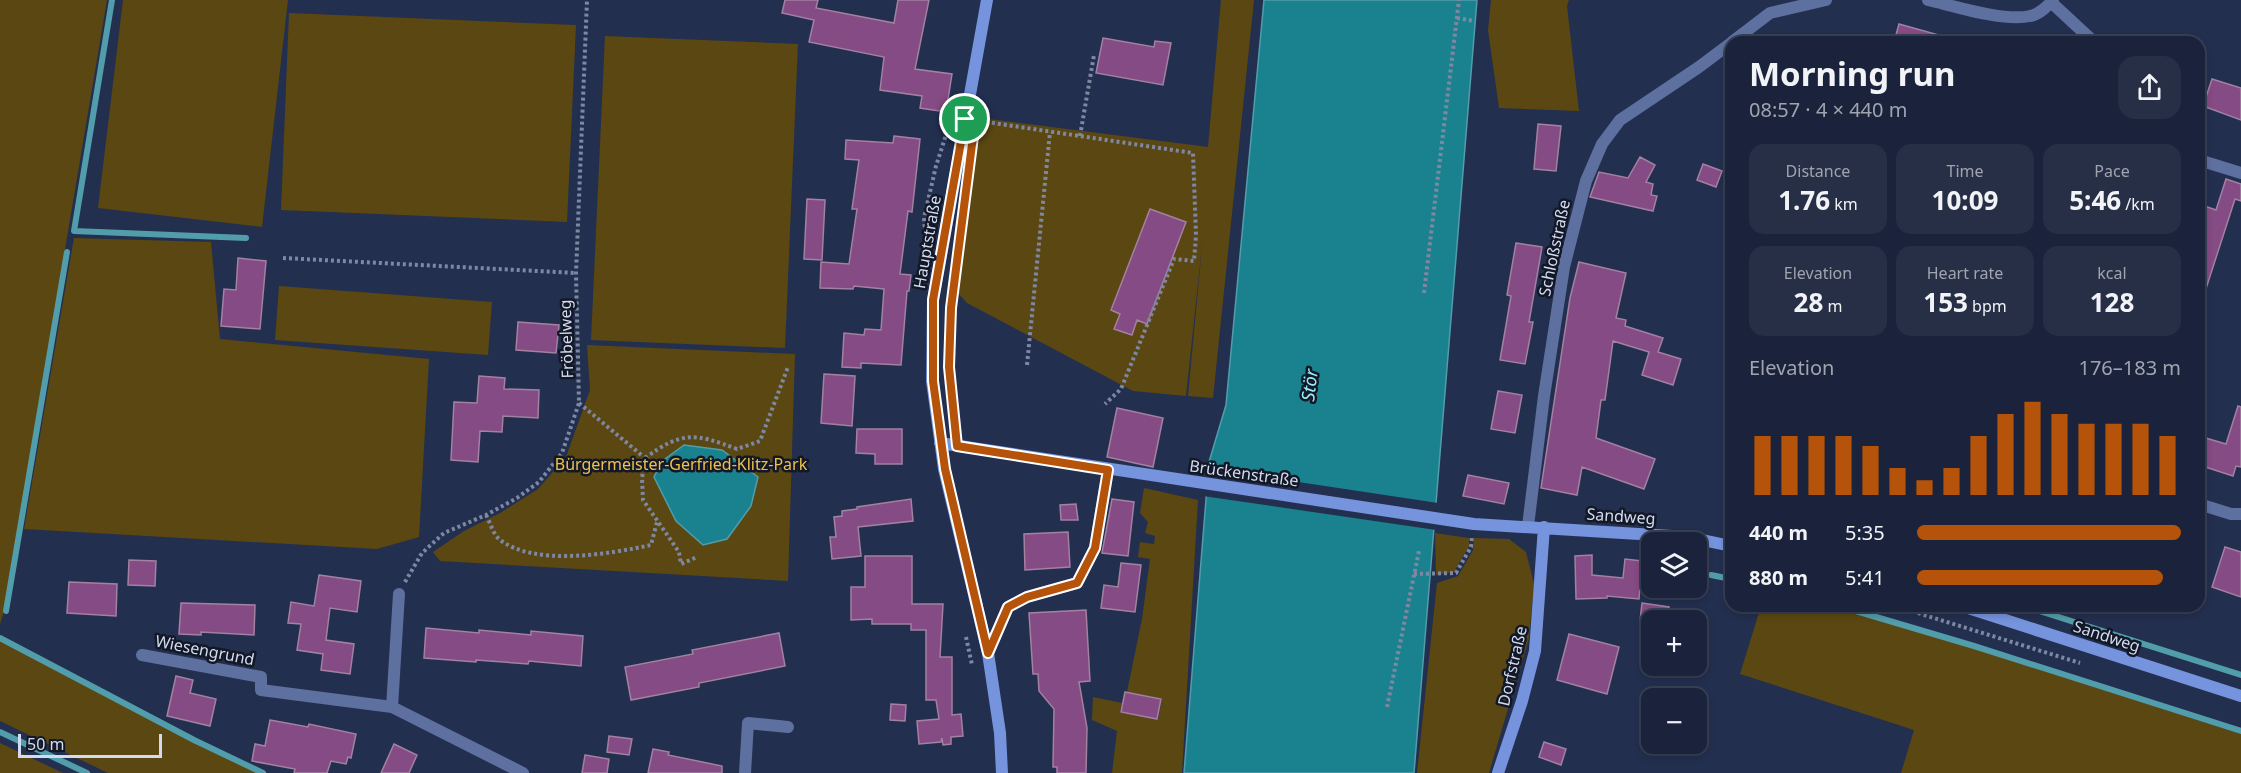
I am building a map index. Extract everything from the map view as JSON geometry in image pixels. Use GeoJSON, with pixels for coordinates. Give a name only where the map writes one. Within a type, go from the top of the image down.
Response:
{"type":"FeatureCollection","features":[{"type":"Feature","properties":{"kind":"street","name":"Hauptstraße"},"geometry":{"type":"LineString","coordinates":[[987,0],[933,300],[933,381],[940,443],[988,653],[999,722],[1002,773]]}},
{"type":"Feature","properties":{"kind":"street","name":"Schloßstraße"},"geometry":{"type":"LineString","coordinates":[[1739,36],[1770,13],[1826,0]]}},
{"type":"Feature","properties":{"kind":"street"},"geometry":{"type":"LineString","coordinates":[[1928,0],[1968,10],[2016,17],[2032,16],[2052,1],[2088,36]]}},
{"type":"Feature","properties":{"kind":"street","name":"Schloßstraße"},"geometry":{"type":"LineString","coordinates":[[1528,526],[1544,396],[1564,267],[1586,181],[1602,144],[1620,120],[1725,47]]}},
{"type":"Feature","properties":{"kind":"street"},"geometry":{"type":"LineString","coordinates":[[2205,162],[2241,173]]}},
{"type":"Feature","properties":{"kind":"street","name":"Brückenstraße"},"geometry":{"type":"LineString","coordinates":[[940,443],[1468,523],[1544,527]]}},
{"type":"Feature","properties":{"kind":"street"},"geometry":{"type":"LineString","coordinates":[[988,653],[1008,607],[1027,597],[1077,583],[1095,548],[1108,470]]}},
{"type":"Feature","properties":{"kind":"street"},"geometry":{"type":"LineString","coordinates":[[2205,506],[2231,514],[2241,514]]}},
{"type":"Feature","properties":{"kind":"street","name":"Sandweg"},"geometry":{"type":"LineString","coordinates":[[1544,527],[1688,537],[1725,545]]}},
{"type":"Feature","properties":{"kind":"street","name":"Dorfstraße"},"geometry":{"type":"LineString","coordinates":[[1498,773],[1535,651],[1544,527]]}},
{"type":"Feature","properties":{"kind":"street"},"geometry":{"type":"LineString","coordinates":[[392,707],[399,594]]}},
{"type":"Feature","properties":{"kind":"street","name":"Sandweg"},"geometry":{"type":"LineString","coordinates":[[1981,612],[2241,696]]}},
{"type":"Feature","properties":{"kind":"street","name":"Wiesengrund"},"geometry":{"type":"LineString","coordinates":[[142,655],[261,677],[261,690],[392,707],[523,773]]}},
{"type":"Feature","properties":{"kind":"street"},"geometry":{"type":"LineString","coordinates":[[745,773],[748,723],[788,727]]}},
{"type":"Feature","properties":{"kind":"path","name":"Fröbelweg"},"geometry":{"type":"LineString","coordinates":[[399,594],[422,553],[444,533],[486,515],[517,498],[539,482],[562,453],[579,403],[576,273],[587,0]]}},
{"type":"Feature","properties":{"kind":"path"},"geometry":{"type":"LineString","coordinates":[[1424,293],[1459,0]]}},
{"type":"Feature","properties":{"kind":"path"},"geometry":{"type":"LineString","coordinates":[[1457,18],[1475,21]]}},
{"type":"Feature","properties":{"kind":"path"},"geometry":{"type":"LineString","coordinates":[[1080,136],[1094,55]]}},
{"type":"Feature","properties":{"kind":"path"},"geometry":{"type":"LineString","coordinates":[[965,119],[1193,153],[1196,215],[1194,261],[1174,259],[1121,389],[1105,404]]}},
{"type":"Feature","properties":{"kind":"path"},"geometry":{"type":"LineString","coordinates":[[1026,365],[1050,132]]}},
{"type":"Feature","properties":{"kind":"path"},"geometry":{"type":"LineString","coordinates":[[283,258],[576,273]]}},
{"type":"Feature","properties":{"kind":"path"},"geometry":{"type":"LineString","coordinates":[[950,332],[955,273]]}},
{"type":"Feature","properties":{"kind":"path"},"geometry":{"type":"LineString","coordinates":[[697,557],[681,564],[679,552],[643,500],[642,478],[645,458],[663,445],[688,436],[716,441],[737,449],[760,441],[788,367]]}},
{"type":"Feature","properties":{"kind":"path"},"geometry":{"type":"LineString","coordinates":[[949,367],[954,412]]}},
{"type":"Feature","properties":{"kind":"path"},"geometry":{"type":"LineString","coordinates":[[579,403],[645,458]]}},
{"type":"Feature","properties":{"kind":"path"},"geometry":{"type":"LineString","coordinates":[[486,515],[497,538],[521,552],[575,556],[651,545],[657,521]]}},
{"type":"Feature","properties":{"kind":"path"},"geometry":{"type":"LineString","coordinates":[[1414,574],[1456,573],[1471,547],[1468,523]]}},
{"type":"Feature","properties":{"kind":"path"},"geometry":{"type":"LineString","coordinates":[[1387,707],[1419,551]]}},
{"type":"Feature","properties":{"kind":"path"},"geometry":{"type":"LineString","coordinates":[[1915,612],[2091,666]]}},
{"type":"Feature","properties":{"kind":"green space"},"geometry":{"type":"Polygon","coordinates":[[[0,0],[107,0],[0,624],[0,0]]]}},
{"type":"Feature","properties":{"kind":"green space"},"geometry":{"type":"Polygon","coordinates":[[[123,0],[288,0],[262,227],[98,208],[123,0]]]}},
{"type":"Feature","properties":{"kind":"green space"},"geometry":{"type":"Polygon","coordinates":[[[1221,0],[1254,0],[1213,398],[1188,396],[1203,236],[1186,396],[1133,391],[967,303],[957,292],[954,274],[981,118],[1208,147],[1221,0]]]}},
{"type":"Feature","properties":{"kind":"green space"},"geometry":{"type":"Polygon","coordinates":[[[1491,0],[1569,0],[1567,6],[1579,111],[1499,108],[1488,30],[1491,0]]]}},
{"type":"Feature","properties":{"kind":"green space"},"geometry":{"type":"Polygon","coordinates":[[[289,13],[576,25],[567,222],[281,210],[289,13]]]}},
{"type":"Feature","properties":{"kind":"green space"},"geometry":{"type":"Polygon","coordinates":[[[605,36],[798,44],[785,348],[591,340],[605,36]]]}},
{"type":"Feature","properties":{"kind":"green space"},"geometry":{"type":"Polygon","coordinates":[[[74,238],[211,242],[220,339],[429,359],[419,537],[377,549],[24,529],[74,238]]]}},
{"type":"Feature","properties":{"kind":"green space"},"geometry":{"type":"Polygon","coordinates":[[[279,286],[492,302],[488,355],[275,340],[279,286]]]}},
{"type":"Feature","properties":{"kind":"green space","name":"Bürgermeister-Gerfried-Klitz-Park"},"geometry":{"type":"Polygon","coordinates":[[[587,345],[795,354],[788,581],[440,561],[433,552],[464,531],[500,513],[538,489],[566,457],[590,390],[587,345]]]}},
{"type":"Feature","properties":{"kind":"green space"},"geometry":{"type":"Polygon","coordinates":[[[1144,488],[1198,500],[1182,773],[1112,773],[1117,731],[1092,720],[1093,697],[1122,703],[1120,712],[1158,720],[1162,699],[1127,692],[1142,619],[1150,559],[1138,557],[1140,542],[1154,544],[1155,536],[1145,533],[1148,522],[1140,513],[1144,488]]]}},
{"type":"Feature","properties":{"kind":"green space"},"geometry":{"type":"Polygon","coordinates":[[[1435,533],[1469,538],[1469,546],[1454,572],[1436,575],[1435,533]]]}},
{"type":"Feature","properties":{"kind":"green space"},"geometry":{"type":"Polygon","coordinates":[[[1474,538],[1509,539],[1526,552],[1534,584],[1529,638],[1489,773],[1417,773],[1437,583],[1458,576],[1473,550],[1474,538]]]}},
{"type":"Feature","properties":{"kind":"green space"},"geometry":{"type":"Polygon","coordinates":[[[1759,612],[1852,612],[1973,648],[2241,734],[2241,773],[1901,773],[1914,730],[1740,674],[1759,612]]]}},
{"type":"Feature","properties":{"kind":"green space"},"geometry":{"type":"Polygon","coordinates":[[[0,640],[193,742],[259,773],[108,773],[0,721],[0,640]]]}},
{"type":"Feature","properties":{"kind":"green space"},"geometry":{"type":"Polygon","coordinates":[[[0,743],[63,773],[0,773],[0,743]]]}},
{"type":"Feature","properties":{"kind":"water","name":"Stör"},"geometry":{"type":"Polygon","coordinates":[[[1264,0],[1477,0],[1414,773],[1184,773],[1209,462],[1226,405],[1264,0]]]}},
{"type":"Feature","properties":{"kind":"water"},"geometry":{"type":"Polygon","coordinates":[[[684,445],[722,450],[758,477],[751,506],[727,539],[703,545],[676,521],[654,477],[661,462],[684,445]]]}},
{"type":"Feature","properties":{"kind":"pier"},"geometry":{"type":"Polygon","coordinates":[[[1206,468],[1438,503],[1436,530],[1203,496],[1206,468]]]}},
{"type":"Feature","properties":{"kind":"building"},"geometry":{"type":"Polygon","coordinates":[[[785,0],[818,0],[816,8],[894,23],[898,0],[929,0],[915,69],[952,74],[946,112],[920,108],[922,96],[880,90],[884,57],[809,42],[814,20],[782,13],[785,0]]]}},
{"type":"Feature","properties":{"kind":"building"},"geometry":{"type":"Polygon","coordinates":[[[1899,24],[1942,36],[1896,36],[1899,24]]]}},
{"type":"Feature","properties":{"kind":"building"},"geometry":{"type":"Polygon","coordinates":[[[1103,38],[1154,47],[1155,41],[1171,43],[1163,85],[1096,73],[1103,38]]]}},
{"type":"Feature","properties":{"kind":"building"},"geometry":{"type":"Polygon","coordinates":[[[2212,79],[2241,88],[2241,120],[2205,107],[2212,79]]]}},
{"type":"Feature","properties":{"kind":"building"},"geometry":{"type":"Polygon","coordinates":[[[1538,124],[1561,126],[1556,171],[1534,169],[1538,124]]]}},
{"type":"Feature","properties":{"kind":"building"},"geometry":{"type":"Polygon","coordinates":[[[894,136],[920,139],[912,212],[908,211],[900,274],[911,275],[909,291],[907,291],[901,365],[861,363],[861,368],[842,367],[844,333],[864,335],[865,329],[881,330],[884,289],[854,286],[853,289],[820,288],[821,262],[849,264],[857,209],[852,209],[859,160],[845,159],[846,140],[893,143],[894,136]]]}},
{"type":"Feature","properties":{"kind":"building"},"geometry":{"type":"Polygon","coordinates":[[[1640,157],[1655,165],[1646,182],[1653,184],[1651,195],[1657,196],[1653,211],[1590,197],[1599,172],[1628,178],[1640,157]]]}},
{"type":"Feature","properties":{"kind":"building"},"geometry":{"type":"Polygon","coordinates":[[[1703,164],[1722,171],[1716,187],[1697,180],[1703,164]]]}},
{"type":"Feature","properties":{"kind":"building"},"geometry":{"type":"Polygon","coordinates":[[[2226,179],[2241,184],[2241,201],[2235,199],[2205,292],[2205,206],[2216,210],[2226,179]]]}},
{"type":"Feature","properties":{"kind":"building"},"geometry":{"type":"Polygon","coordinates":[[[807,199],[825,200],[822,260],[804,259],[807,199]]]}},
{"type":"Feature","properties":{"kind":"building"},"geometry":{"type":"Polygon","coordinates":[[[1150,209],[1186,222],[1147,324],[1137,320],[1132,335],[1114,329],[1120,314],[1111,310],[1150,209]]]}},
{"type":"Feature","properties":{"kind":"building"},"geometry":{"type":"Polygon","coordinates":[[[1516,243],[1542,247],[1529,322],[1533,322],[1525,364],[1500,360],[1511,296],[1507,295],[1516,243]]]}},
{"type":"Feature","properties":{"kind":"building"},"geometry":{"type":"Polygon","coordinates":[[[238,258],[266,261],[260,329],[221,326],[224,289],[236,290],[238,258]]]}},
{"type":"Feature","properties":{"kind":"building"},"geometry":{"type":"Polygon","coordinates":[[[1579,262],[1626,273],[1616,318],[1626,320],[1625,326],[1663,338],[1658,352],[1681,359],[1673,385],[1642,375],[1649,352],[1613,341],[1605,400],[1601,400],[1596,438],[1655,459],[1644,489],[1582,467],[1577,495],[1541,488],[1570,298],[1579,262]]]}},
{"type":"Feature","properties":{"kind":"building"},"geometry":{"type":"Polygon","coordinates":[[[518,322],[559,325],[556,353],[516,350],[518,322]]]}},
{"type":"Feature","properties":{"kind":"building"},"geometry":{"type":"Polygon","coordinates":[[[824,374],[855,376],[852,426],[821,423],[824,374]]]}},
{"type":"Feature","properties":{"kind":"building"},"geometry":{"type":"Polygon","coordinates":[[[479,376],[505,378],[504,389],[539,390],[538,418],[503,416],[502,432],[480,431],[478,462],[451,460],[454,402],[477,403],[479,376]]]}},
{"type":"Feature","properties":{"kind":"building"},"geometry":{"type":"Polygon","coordinates":[[[1498,391],[1522,395],[1515,433],[1491,429],[1498,391]]]}},
{"type":"Feature","properties":{"kind":"building"},"geometry":{"type":"Polygon","coordinates":[[[2238,406],[2241,407],[2241,467],[2236,466],[2233,476],[2205,467],[2205,438],[2226,444],[2238,406]]]}},
{"type":"Feature","properties":{"kind":"building"},"geometry":{"type":"Polygon","coordinates":[[[1117,408],[1163,418],[1153,467],[1107,457],[1117,408]]]}},
{"type":"Feature","properties":{"kind":"building"},"geometry":{"type":"Polygon","coordinates":[[[857,429],[902,429],[902,464],[875,464],[875,454],[856,453],[857,429]]]}},
{"type":"Feature","properties":{"kind":"building"},"geometry":{"type":"Polygon","coordinates":[[[1468,475],[1509,483],[1504,504],[1463,496],[1468,475]]]}},
{"type":"Feature","properties":{"kind":"building"},"geometry":{"type":"Polygon","coordinates":[[[911,499],[913,521],[858,527],[861,556],[832,559],[830,537],[836,537],[834,517],[842,516],[842,511],[857,509],[857,507],[911,499]]]}},
{"type":"Feature","properties":{"kind":"building"},"geometry":{"type":"Polygon","coordinates":[[[1112,499],[1134,502],[1128,556],[1102,553],[1112,499]]]}},
{"type":"Feature","properties":{"kind":"building"},"geometry":{"type":"Polygon","coordinates":[[[1076,504],[1078,520],[1061,520],[1060,505],[1076,504]]]}},
{"type":"Feature","properties":{"kind":"building"},"geometry":{"type":"Polygon","coordinates":[[[1068,532],[1070,567],[1025,570],[1024,534],[1068,532]]]}},
{"type":"Feature","properties":{"kind":"building"},"geometry":{"type":"Polygon","coordinates":[[[2225,547],[2241,552],[2241,597],[2212,587],[2225,547]]]}},
{"type":"Feature","properties":{"kind":"building"},"geometry":{"type":"Polygon","coordinates":[[[1592,555],[1592,575],[1623,578],[1625,559],[1641,561],[1639,599],[1607,596],[1607,598],[1576,599],[1575,556],[1592,555]]]}},
{"type":"Feature","properties":{"kind":"building"},"geometry":{"type":"Polygon","coordinates":[[[865,556],[912,556],[912,604],[943,604],[940,657],[952,657],[952,715],[961,714],[963,736],[951,737],[951,744],[943,745],[942,738],[941,742],[919,744],[917,721],[939,719],[936,700],[926,700],[926,630],[911,630],[911,624],[872,624],[872,619],[851,620],[851,587],[865,587],[865,556]]]}},
{"type":"Feature","properties":{"kind":"building"},"geometry":{"type":"Polygon","coordinates":[[[129,560],[156,561],[155,586],[128,585],[129,560]]]}},
{"type":"Feature","properties":{"kind":"building"},"geometry":{"type":"Polygon","coordinates":[[[1121,563],[1141,565],[1135,612],[1101,608],[1104,585],[1118,587],[1121,563]]]}},
{"type":"Feature","properties":{"kind":"building"},"geometry":{"type":"Polygon","coordinates":[[[319,575],[361,581],[357,612],[330,608],[326,640],[354,644],[350,674],[321,670],[323,654],[297,650],[301,624],[288,623],[291,602],[314,606],[319,575]]]}},
{"type":"Feature","properties":{"kind":"building"},"geometry":{"type":"Polygon","coordinates":[[[69,582],[117,584],[116,616],[67,613],[69,582]]]}},
{"type":"Feature","properties":{"kind":"building"},"geometry":{"type":"Polygon","coordinates":[[[181,603],[255,605],[254,635],[201,632],[201,635],[179,634],[181,603]]]}},
{"type":"Feature","properties":{"kind":"building"},"geometry":{"type":"Polygon","coordinates":[[[1642,603],[1669,607],[1669,610],[1641,610],[1642,603]]]}},
{"type":"Feature","properties":{"kind":"building"},"geometry":{"type":"Polygon","coordinates":[[[1086,610],[1090,681],[1079,682],[1087,728],[1086,773],[1057,773],[1057,767],[1053,767],[1054,709],[1039,691],[1038,674],[1033,674],[1029,613],[1086,610]]]}},
{"type":"Feature","properties":{"kind":"building"},"geometry":{"type":"Polygon","coordinates":[[[426,628],[531,635],[531,631],[583,636],[581,666],[529,661],[528,664],[424,658],[426,628]]]}},
{"type":"Feature","properties":{"kind":"building"},"geometry":{"type":"Polygon","coordinates":[[[779,633],[785,666],[699,683],[699,687],[631,700],[625,667],[693,654],[692,650],[779,633]]]}},
{"type":"Feature","properties":{"kind":"building"},"geometry":{"type":"Polygon","coordinates":[[[1569,634],[1619,647],[1607,694],[1557,680],[1569,634]]]}},
{"type":"Feature","properties":{"kind":"building"},"geometry":{"type":"Polygon","coordinates":[[[176,676],[193,680],[190,693],[216,699],[210,726],[167,716],[176,676]]]}},
{"type":"Feature","properties":{"kind":"building"},"geometry":{"type":"Polygon","coordinates":[[[1125,692],[1161,699],[1157,719],[1121,712],[1125,692]]]}},
{"type":"Feature","properties":{"kind":"building"},"geometry":{"type":"Polygon","coordinates":[[[891,704],[906,705],[905,721],[890,720],[891,704]]]}},
{"type":"Feature","properties":{"kind":"building"},"geometry":{"type":"Polygon","coordinates":[[[270,720],[308,727],[309,724],[356,734],[351,758],[348,757],[346,764],[331,761],[327,773],[294,773],[295,769],[252,761],[255,744],[265,746],[270,720]]]}},
{"type":"Feature","properties":{"kind":"building"},"geometry":{"type":"Polygon","coordinates":[[[609,736],[632,739],[629,755],[607,752],[609,736]]]}},
{"type":"Feature","properties":{"kind":"building"},"geometry":{"type":"Polygon","coordinates":[[[1544,742],[1566,749],[1561,765],[1539,757],[1544,742]]]}},
{"type":"Feature","properties":{"kind":"building"},"geometry":{"type":"Polygon","coordinates":[[[394,744],[417,755],[409,773],[381,773],[394,744]]]}},
{"type":"Feature","properties":{"kind":"building"},"geometry":{"type":"Polygon","coordinates":[[[653,749],[669,752],[668,755],[722,766],[722,773],[648,773],[653,749]]]}},
{"type":"Feature","properties":{"kind":"building"},"geometry":{"type":"Polygon","coordinates":[[[585,755],[609,759],[607,773],[582,773],[585,755]]]}},
{"type":"Feature","properties":{"kind":"waterway"},"geometry":{"type":"LineString","coordinates":[[112,0],[74,231],[246,238]]}},
{"type":"Feature","properties":{"kind":"waterway"},"geometry":{"type":"LineString","coordinates":[[6,611],[67,252]]}},
{"type":"Feature","properties":{"kind":"waterway"},"geometry":{"type":"LineString","coordinates":[[1711,575],[1725,578]]}},
{"type":"Feature","properties":{"kind":"waterway"},"geometry":{"type":"LineString","coordinates":[[1859,612],[2241,731]]}},
{"type":"Feature","properties":{"kind":"waterway"},"geometry":{"type":"LineString","coordinates":[[2043,612],[2241,675]]}},
{"type":"Feature","properties":{"kind":"waterway"},"geometry":{"type":"LineString","coordinates":[[0,638],[194,740],[263,773]]}},
{"type":"Feature","properties":{"kind":"waterway"},"geometry":{"type":"LineString","coordinates":[[0,732],[87,773]]}},
{"type":"Feature","properties":{"kind":"route"},"geometry":{"type":"LineString","coordinates":[[965,119],[975,121],[951,308],[949,367],[957,446],[1108,470],[1095,548],[1077,583],[1027,597],[1008,607],[988,653],[945,469],[933,381],[933,300],[965,119]]}}]}
